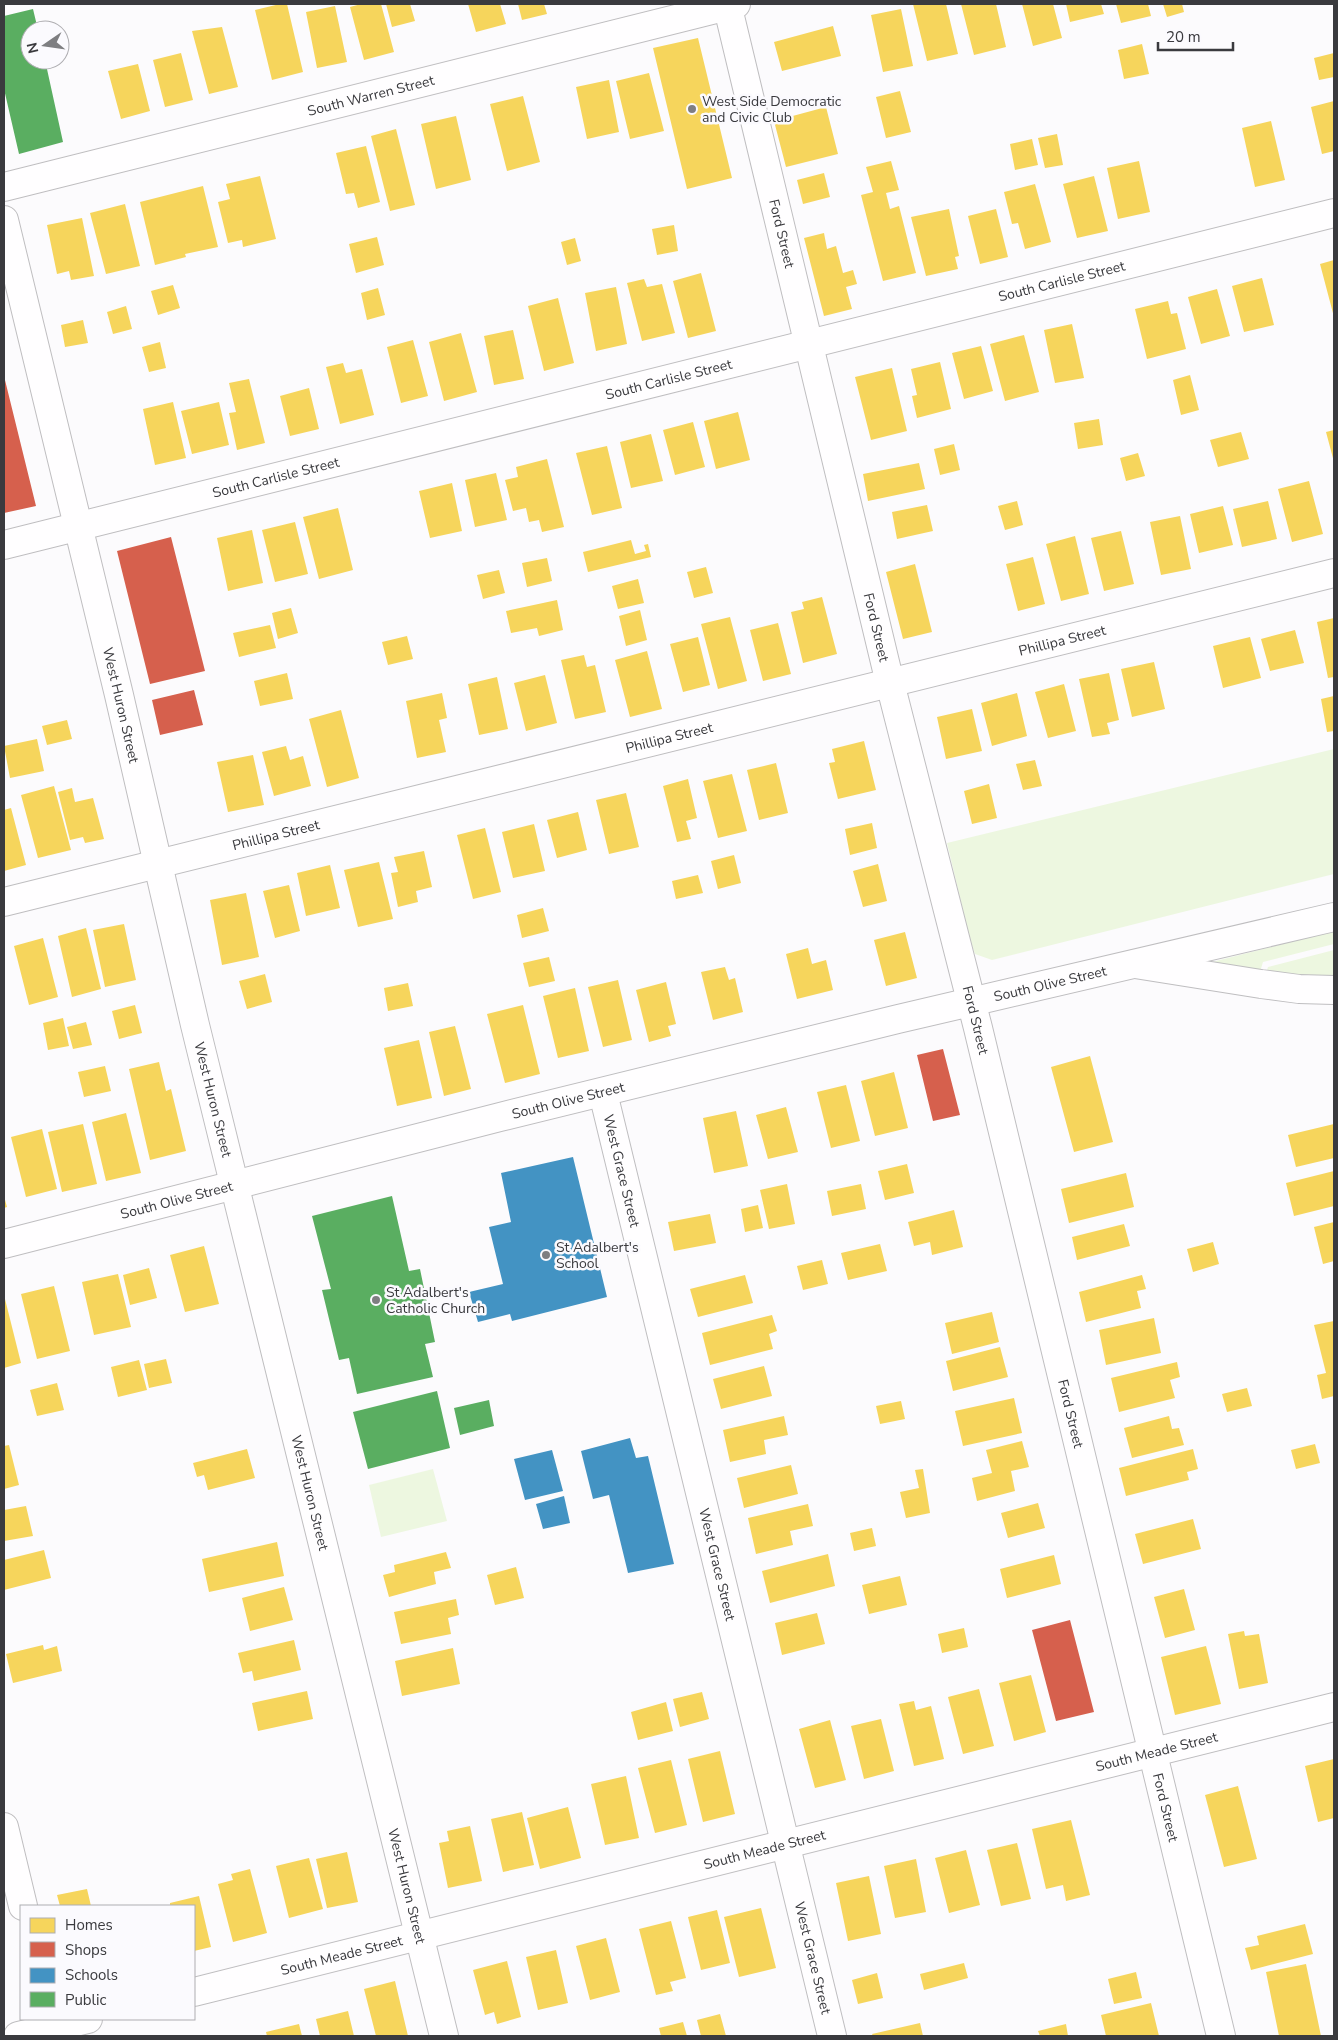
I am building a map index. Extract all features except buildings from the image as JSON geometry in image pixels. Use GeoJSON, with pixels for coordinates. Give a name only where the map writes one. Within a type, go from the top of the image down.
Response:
{"type":"FeatureCollection","features":[{"type":"Feature","properties":{"kind":"street","name":"South Warren Street"},"geometry":{"type":"LineString","coordinates":[[4,187],[730,4]]}},
{"type":"Feature","properties":{"kind":"street","name":"Ford Street"},"geometry":{"type":"LineString","coordinates":[[730,4],[808,344],[890,683],[971,1002],[1221,2036]]}},
{"type":"Feature","properties":{"kind":"street","name":"South Carlisle Street"},"geometry":{"type":"LineString","coordinates":[[4,545],[1334,213]]}},
{"type":"Feature","properties":{"kind":"street","name":"West Huron Street"},"geometry":{"type":"LineString","coordinates":[[4,220],[235,1186],[444,2036]]}},
{"type":"Feature","properties":{"kind":"street","name":"Phillipa Street"},"geometry":{"type":"LineString","coordinates":[[4,902],[1334,573]]}},
{"type":"Feature","properties":{"kind":"street","name":"South Olive Street"},"geometry":{"type":"LineString","coordinates":[[4,1244],[971,1002],[1334,917]]}},
{"type":"Feature","properties":{"kind":"street","name":"South Olive Street"},"geometry":{"type":"LineString","coordinates":[[1135,964],[1330,994]]}},
{"type":"Feature","properties":{"kind":"street","name":"West Grace Street"},"geometry":{"type":"LineString","coordinates":[[603,1093],[832,2036]]}},
{"type":"Feature","properties":{"kind":"street","name":"South Meade Street"},"geometry":{"type":"LineString","coordinates":[[195,1992],[1334,1707]]}},
{"type":"Feature","properties":{"kind":"street"},"geometry":{"type":"LineString","coordinates":[[4,1827],[23,1905]]}},
{"type":"Feature","properties":{"kind":"street"},"geometry":{"type":"LineString","coordinates":[[18,2036],[84,2020]]}},
{"type":"Feature","properties":{"kind":"green space"},"geometry":{"type":"Polygon","coordinates":[[[1334,749],[1334,874],[992,960],[975,954],[947,843],[1334,749]]]}},
{"type":"Feature","properties":{"kind":"green space"},"geometry":{"type":"Polygon","coordinates":[[[1334,931],[1334,944],[1263,962],[1260,972],[1211,964],[1212,962],[1334,931]]]}},
{"type":"Feature","properties":{"kind":"green space"},"geometry":{"type":"Polygon","coordinates":[[[1334,950],[1334,979],[1266,973],[1268,967],[1334,950]]]}},
{"type":"Feature","properties":{"kind":"green space"},"geometry":{"type":"Polygon","coordinates":[[[433,1469],[447,1521],[381,1537],[369,1485],[433,1469]]]}},
{"type":"Feature","properties":{"kind":"place","name":"West Side Democratic and Civic Club"},"geometry":{"type":"Point","coordinates":[692,109]}},
{"type":"Feature","properties":{"kind":"place","name":"St Adalbert's School"},"geometry":{"type":"Point","coordinates":[546,1255]}},
{"type":"Feature","properties":{"kind":"place","name":"St Adalbert's Catholic Church"},"geometry":{"type":"Point","coordinates":[376,1300]}}]}
